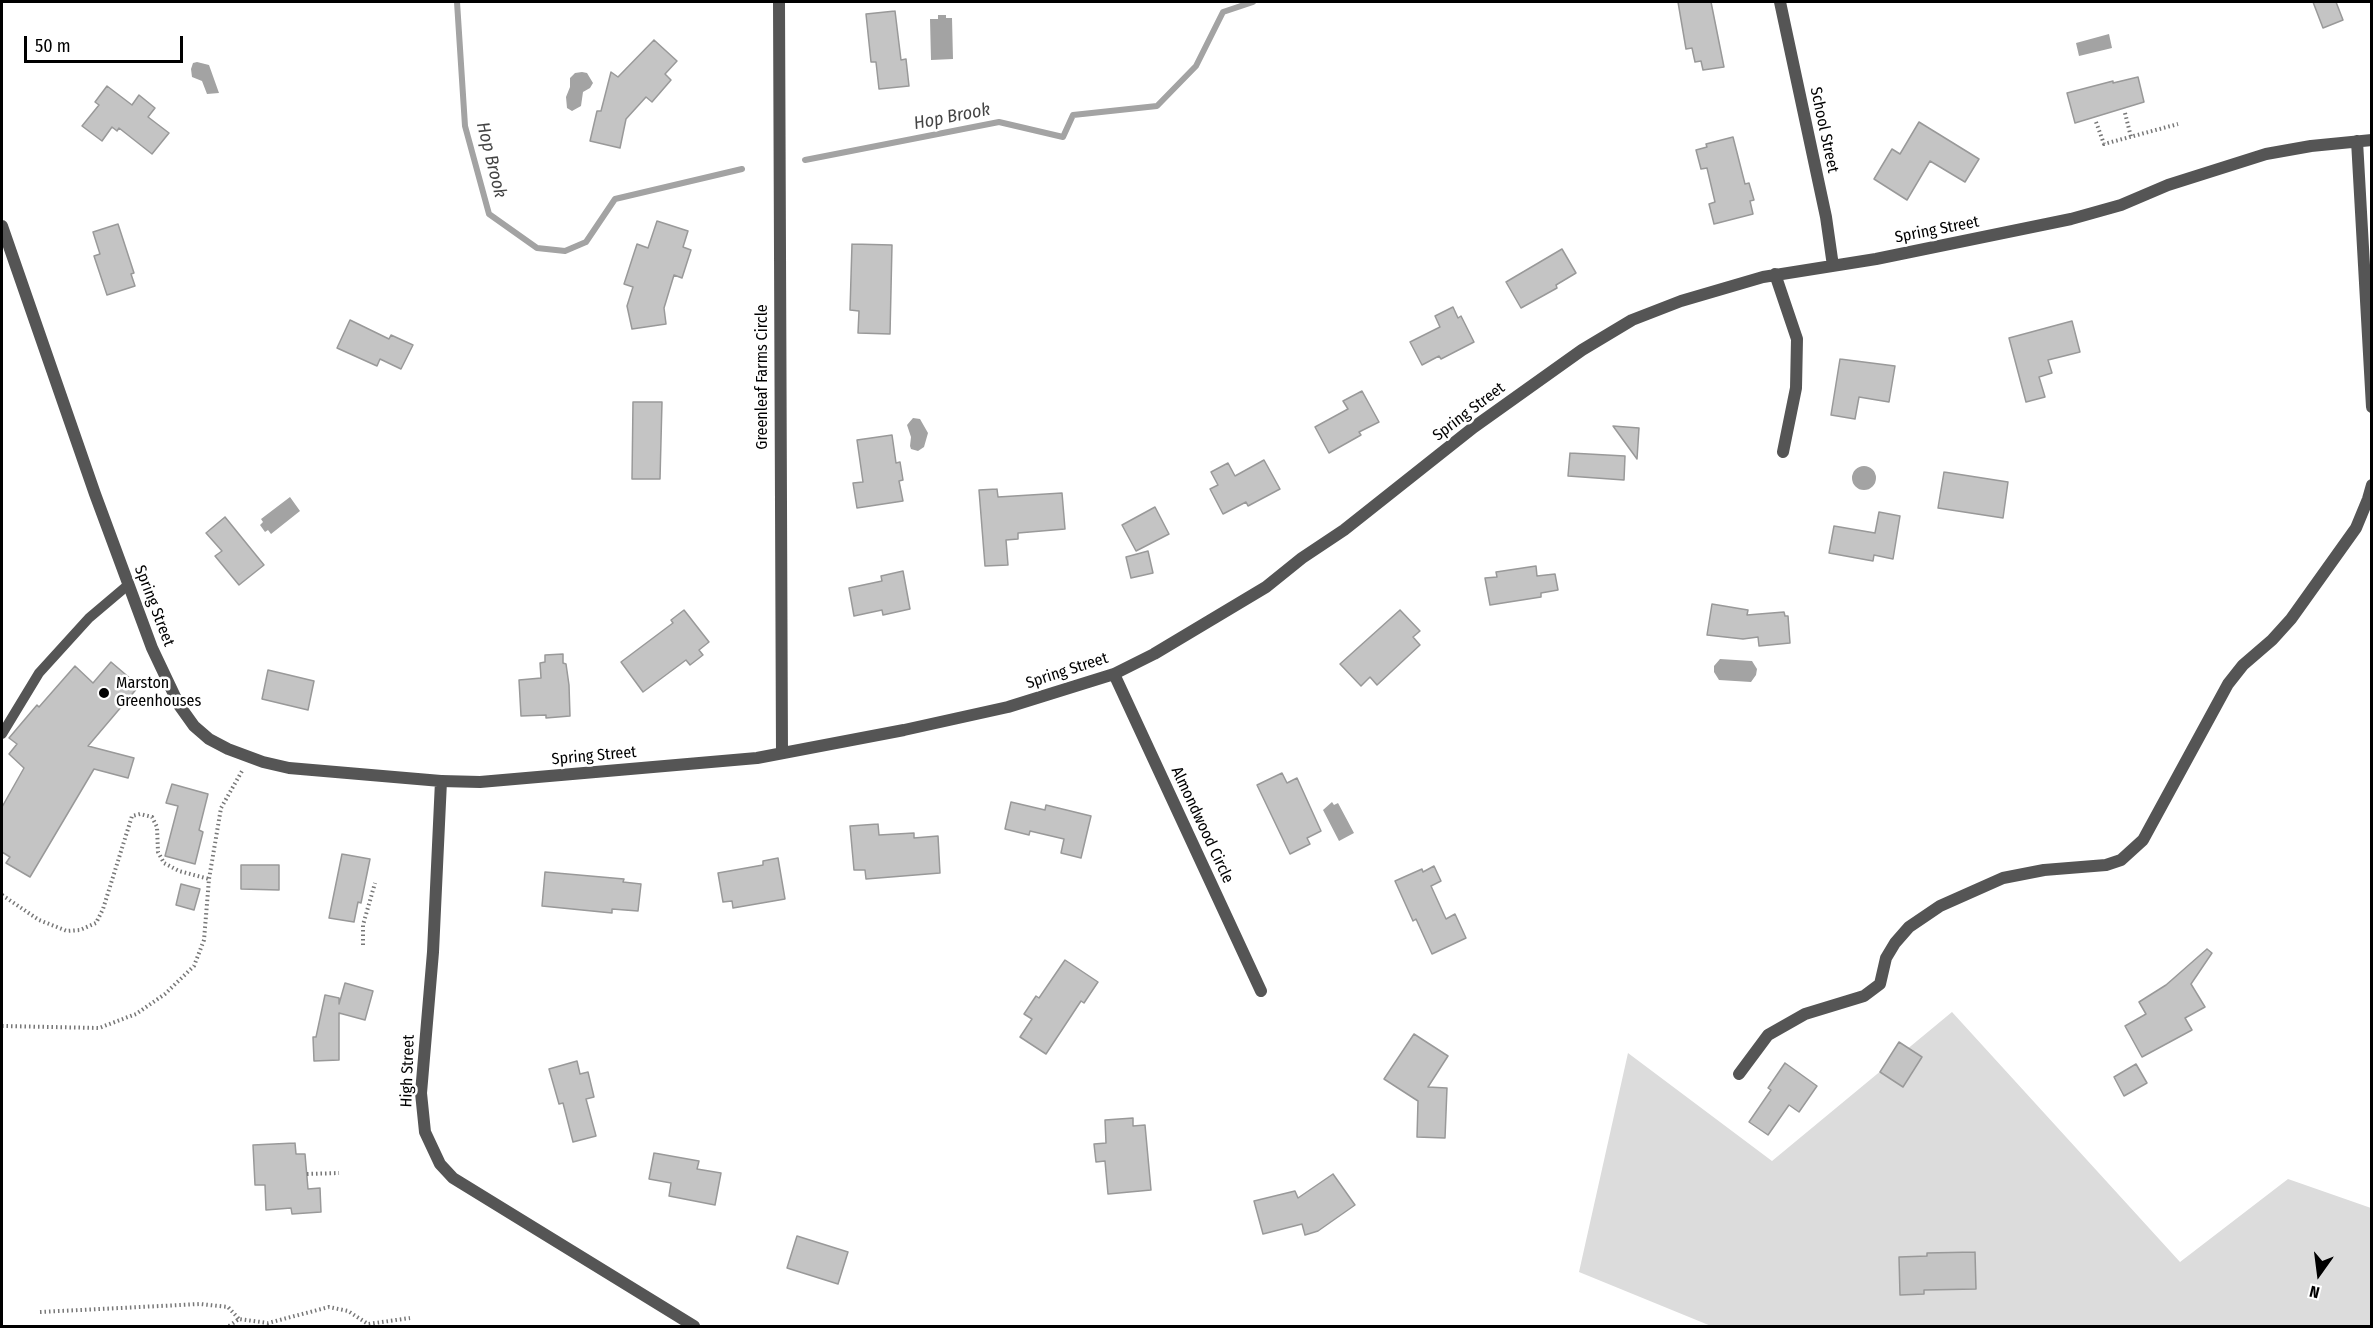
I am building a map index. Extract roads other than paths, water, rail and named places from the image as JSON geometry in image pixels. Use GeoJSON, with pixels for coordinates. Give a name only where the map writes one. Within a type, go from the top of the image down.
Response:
{"type":"FeatureCollection","features":[{"type":"Feature","properties":{"kind":"street","name":"Greenleaf Farms Circle"},"geometry":{"type":"LineString","coordinates":[[779,2],[782,753]]}},
{"type":"Feature","properties":{"kind":"street","name":"School Street"},"geometry":{"type":"LineString","coordinates":[[1780,2],[1826,217],[1833,266]]}},
{"type":"Feature","properties":{"kind":"street","name":"Spring Street"},"geometry":{"type":"LineString","coordinates":[[2,226],[152,648],[179,705],[194,726],[209,739],[228,749],[289,768],[441,781],[480,782],[757,758],[904,730],[1008,707],[1114,674],[1154,654],[1266,587],[1302,558],[1344,530],[1474,427],[1582,350],[1632,321],[1681,301],[1775,274],[1833,266],[2071,219],[2121,205],[2168,185],[2266,154],[2311,146],[2372,140]]}},
{"type":"Feature","properties":{"kind":"street"},"geometry":{"type":"LineString","coordinates":[[2357,141],[2372,407]]}},
{"type":"Feature","properties":{"kind":"street"},"geometry":{"type":"LineString","coordinates":[[1775,274],[1797,339],[1796,388],[1783,452]]}},
{"type":"Feature","properties":{"kind":"street"},"geometry":{"type":"LineString","coordinates":[[1739,1074],[1768,1035],[1805,1014],[1864,996],[1880,984],[1886,958],[1895,943],[1909,927],[1941,906],[2003,878],[2044,870],[2106,865],[2121,860],[2143,840],[2228,684],[2243,665],[2272,640],[2291,619],[2356,528],[2372,485]]}},
{"type":"Feature","properties":{"kind":"street","name":"Almondwood Circle"},"geometry":{"type":"LineString","coordinates":[[1114,674],[1261,991]]}},
{"type":"Feature","properties":{"kind":"street","name":"High Street"},"geometry":{"type":"LineString","coordinates":[[441,781],[433,952],[421,1093],[425,1132],[440,1164],[453,1178],[694,1326]]}},
{"type":"Feature","properties":{"kind":"lane"},"geometry":{"type":"LineString","coordinates":[[2,734],[39,673],[89,618],[128,585]]}},
{"type":"Feature","properties":{"kind":"waterway","name":"Hop Brook"},"geometry":{"type":"LineString","coordinates":[[457,2],[465,126],[489,214],[537,248],[565,251],[586,242],[615,199],[742,169]]}},
{"type":"Feature","properties":{"kind":"waterway","name":"Hop Brook"},"geometry":{"type":"LineString","coordinates":[[805,160],[999,122],[1063,137],[1073,115],[1157,106],[1196,66],[1223,12],[1253,2]]}},
{"type":"Feature","properties":{"kind":"place","name":"Marston Greenhouses"},"geometry":{"type":"Point","coordinates":[104,693]}}]}
